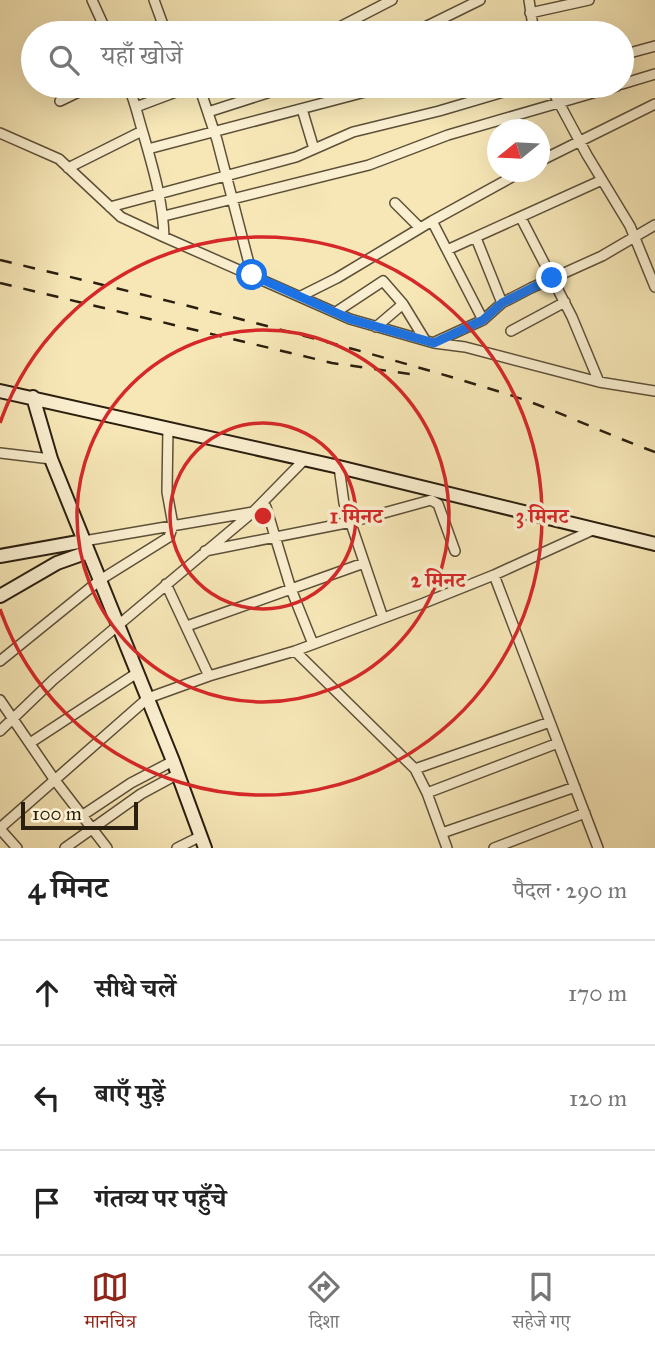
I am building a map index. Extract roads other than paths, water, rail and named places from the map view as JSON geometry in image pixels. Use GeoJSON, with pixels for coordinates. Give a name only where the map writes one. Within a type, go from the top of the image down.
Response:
{"type":"FeatureCollection","features":[{"type":"Feature","properties":{"kind":"street"},"geometry":{"type":"LineString","coordinates":[[92,0],[102,21]]}},
{"type":"Feature","properties":{"kind":"street"},"geometry":{"type":"LineString","coordinates":[[154,0],[162,21]]}},
{"type":"Feature","properties":{"kind":"street"},"geometry":{"type":"LineString","coordinates":[[351,21],[392,0]]}},
{"type":"Feature","properties":{"kind":"street"},"geometry":{"type":"LineString","coordinates":[[437,21],[480,0]]}},
{"type":"Feature","properties":{"kind":"street"},"geometry":{"type":"LineString","coordinates":[[529,0],[532,21]]}},
{"type":"Feature","properties":{"kind":"street"},"geometry":{"type":"LineString","coordinates":[[530,13],[589,0]]}},
{"type":"Feature","properties":{"kind":"street"},"geometry":{"type":"LineString","coordinates":[[634,52],[655,47]]}},
{"type":"Feature","properties":{"kind":"street"},"geometry":{"type":"LineString","coordinates":[[634,81],[655,74]]}},
{"type":"Feature","properties":{"kind":"street"},"geometry":{"type":"LineString","coordinates":[[60,101],[66,98]]}},
{"type":"Feature","properties":{"kind":"street"},"geometry":{"type":"LineString","coordinates":[[133,98],[164,216],[164,237]]}},
{"type":"Feature","properties":{"kind":"street"},"geometry":{"type":"LineString","coordinates":[[136,107],[160,98]]}},
{"type":"Feature","properties":{"kind":"street"},"geometry":{"type":"LineString","coordinates":[[203,98],[252,275]]}},
{"type":"Feature","properties":{"kind":"street"},"geometry":{"type":"LineString","coordinates":[[208,112],[252,98]]}},
{"type":"Feature","properties":{"kind":"street"},"geometry":{"type":"LineString","coordinates":[[148,149],[343,98]]}},
{"type":"Feature","properties":{"kind":"street"},"geometry":{"type":"LineString","coordinates":[[110,207],[296,157],[353,132],[483,98]]}},
{"type":"Feature","properties":{"kind":"street"},"geometry":{"type":"LineString","coordinates":[[556,98],[635,237],[654,282]]}},
{"type":"Feature","properties":{"kind":"street"},"geometry":{"type":"LineString","coordinates":[[164,216],[369,165],[447,135],[576,98]]}},
{"type":"Feature","properties":{"kind":"street"},"geometry":{"type":"LineString","coordinates":[[550,156],[655,104]]}},
{"type":"Feature","properties":{"kind":"street"},"geometry":{"type":"LineString","coordinates":[[302,109],[314,149]]}},
{"type":"Feature","properties":{"kind":"street"},"geometry":{"type":"LineString","coordinates":[[68,168],[142,131]]}},
{"type":"Feature","properties":{"kind":"street"},"geometry":{"type":"LineString","coordinates":[[0,133],[59,159],[121,217],[336,312],[376,327],[429,341],[465,346],[598,382],[655,391]]}},
{"type":"Feature","properties":{"kind":"street"},"geometry":{"type":"LineString","coordinates":[[447,250],[602,180]]}},
{"type":"Feature","properties":{"kind":"street"},"geometry":{"type":"LineString","coordinates":[[300,296],[337,278],[502,182]]}},
{"type":"Feature","properties":{"kind":"street"},"geometry":{"type":"LineString","coordinates":[[395,203],[419,228]]}},
{"type":"Feature","properties":{"kind":"street"},"geometry":{"type":"LineString","coordinates":[[521,218],[582,337],[598,382]]}},
{"type":"Feature","properties":{"kind":"street"},"geometry":{"type":"LineString","coordinates":[[432,221],[483,320]]}},
{"type":"Feature","properties":{"kind":"street"},"geometry":{"type":"LineString","coordinates":[[429,341],[483,320],[502,303],[603,256],[655,225]]}},
{"type":"Feature","properties":{"kind":"street"},"geometry":{"type":"LineString","coordinates":[[476,238],[502,303]]}},
{"type":"Feature","properties":{"kind":"street"},"geometry":{"type":"LineString","coordinates":[[336,312],[383,281],[429,341]]}},
{"type":"Feature","properties":{"kind":"street"},"geometry":{"type":"LineString","coordinates":[[511,331],[565,302]]}},
{"type":"Feature","properties":{"kind":"street"},"geometry":{"type":"LineString","coordinates":[[376,327],[403,304]]}},
{"type":"Feature","properties":{"kind":"street"},"geometry":{"type":"LineString","coordinates":[[1,395],[33,397],[339,467],[655,544]]}},
{"type":"Feature","properties":{"kind":"street"},"geometry":{"type":"LineString","coordinates":[[33,397],[51,459],[203,842],[177,848]]}},
{"type":"Feature","properties":{"kind":"street"},"geometry":{"type":"LineString","coordinates":[[0,661],[100,580],[169,537],[173,525],[167,492],[168,428]]}},
{"type":"Feature","properties":{"kind":"street"},"geometry":{"type":"LineString","coordinates":[[0,453],[51,459]]}},
{"type":"Feature","properties":{"kind":"street"},"geometry":{"type":"LineString","coordinates":[[0,731],[53,680],[253,512],[305,459]]}},
{"type":"Feature","properties":{"kind":"street"},"geometry":{"type":"LineString","coordinates":[[339,467],[344,503],[383,618]]}},
{"type":"Feature","properties":{"kind":"street"},"geometry":{"type":"LineString","coordinates":[[265,498],[274,539],[290,589],[313,644]]}},
{"type":"Feature","properties":{"kind":"street"},"geometry":{"type":"LineString","coordinates":[[204,551],[274,539],[434,501],[438,504],[455,551]]}},
{"type":"Feature","properties":{"kind":"street"},"geometry":{"type":"LineString","coordinates":[[0,556],[86,546],[173,525],[267,512]]}},
{"type":"Feature","properties":{"kind":"street"},"geometry":{"type":"LineString","coordinates":[[17,848],[0,828],[148,698],[209,676],[295,651],[383,618],[494,575],[595,529]]}},
{"type":"Feature","properties":{"kind":"street"},"geometry":{"type":"LineString","coordinates":[[0,596],[86,546]]}},
{"type":"Feature","properties":{"kind":"street"},"geometry":{"type":"LineString","coordinates":[[187,626],[364,563]]}},
{"type":"Feature","properties":{"kind":"street"},"geometry":{"type":"LineString","coordinates":[[494,575],[598,848]]}},
{"type":"Feature","properties":{"kind":"street"},"geometry":{"type":"LineString","coordinates":[[166,584],[209,676]]}},
{"type":"Feature","properties":{"kind":"street"},"geometry":{"type":"LineString","coordinates":[[295,651],[415,769],[427,793],[447,848]]}},
{"type":"Feature","properties":{"kind":"street"},"geometry":{"type":"LineString","coordinates":[[30,743],[137,673]]}},
{"type":"Feature","properties":{"kind":"street"},"geometry":{"type":"LineString","coordinates":[[0,700],[54,779],[107,848]]}},
{"type":"Feature","properties":{"kind":"street"},"geometry":{"type":"LineString","coordinates":[[415,769],[550,722]]}},
{"type":"Feature","properties":{"kind":"street"},"geometry":{"type":"LineString","coordinates":[[427,793],[558,743]]}},
{"type":"Feature","properties":{"kind":"street"},"geometry":{"type":"LineString","coordinates":[[83,815],[131,783],[173,761]]}},
{"type":"Feature","properties":{"kind":"street"},"geometry":{"type":"LineString","coordinates":[[65,848],[141,794],[178,774]]}},
{"type":"Feature","properties":{"kind":"street"},"geometry":{"type":"LineString","coordinates":[[442,833],[575,787]]}},
{"type":"Feature","properties":{"kind":"street"},"geometry":{"type":"LineString","coordinates":[[494,848],[585,813]]}},
{"type":"Feature","properties":{"kind":"railway"},"geometry":{"type":"LineString","coordinates":[[0,260],[255,323],[444,375],[526,400],[655,452]]}},
{"type":"Feature","properties":{"kind":"railway"},"geometry":{"type":"LineString","coordinates":[[0,283],[332,363],[417,375]]}}]}
